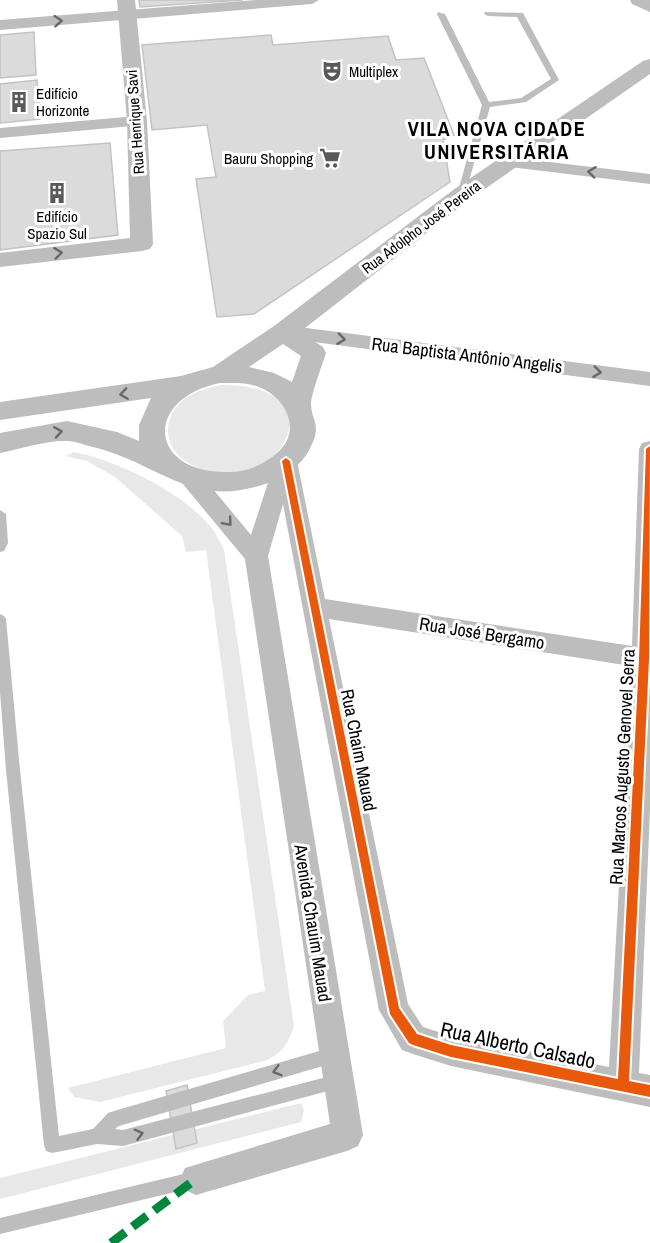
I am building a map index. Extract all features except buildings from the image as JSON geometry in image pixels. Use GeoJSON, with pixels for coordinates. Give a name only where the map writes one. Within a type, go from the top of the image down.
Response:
{"type":"FeatureCollection","features":[{"type":"Feature","properties":{"kind":"street"},"geometry":{"type":"LineString","coordinates":[[0,25],[127,8],[312,0]]}},
{"type":"Feature","properties":{"kind":"street"},"geometry":{"type":"LineString","coordinates":[[639,0],[650,6]]}},
{"type":"Feature","properties":{"kind":"street","name":"Rua Henrique Savi"},"geometry":{"type":"LineString","coordinates":[[0,260],[142,244],[136,121],[127,8]]}},
{"type":"Feature","properties":{"kind":"street","name":"Rua Adolpho José Pereira"},"geometry":{"type":"LineString","coordinates":[[220,374],[283,332],[461,195],[650,65]]}},
{"type":"Feature","properties":{"kind":"street"},"geometry":{"type":"LineString","coordinates":[[0,133],[136,121]]}},
{"type":"Feature","properties":{"kind":"street"},"geometry":{"type":"LineString","coordinates":[[508,162],[650,179]]}},
{"type":"Feature","properties":{"kind":"street"},"geometry":{"type":"LineString","coordinates":[[283,332],[314,353],[298,403]]}},
{"type":"Feature","properties":{"kind":"street","name":"Rua Baptista Antônio Angelis"},"geometry":{"type":"LineString","coordinates":[[283,332],[650,379]]}},
{"type":"Feature","properties":{"kind":"street"},"geometry":{"type":"LineString","coordinates":[[0,411],[182,385],[220,374],[244,374],[266,379],[285,389],[298,403],[304,417],[304,432],[299,446],[286,461],[268,474],[243,482],[216,483],[180,472],[117,442],[67,430],[0,443]]}},
{"type":"Feature","properties":{"kind":"street"},"geometry":{"type":"LineString","coordinates":[[182,385],[165,399],[154,415],[151,433],[156,451],[180,472],[256,555]]}},
{"type":"Feature","properties":{"kind":"street","name":"Rua Marcos Augusto Genovel Serra"},"geometry":{"type":"LineString","coordinates":[[637,1088],[650,448]]}},
{"type":"Feature","properties":{"kind":"street","name":"Avenida Chauim Mauad"},"geometry":{"type":"LineString","coordinates":[[196,1179],[347,1135],[256,555],[286,461]]}},
{"type":"Feature","properties":{"kind":"street","name":"Rua Chaim Mauad"},"geometry":{"type":"LineString","coordinates":[[286,461],[394,1010],[413,1039]]}},
{"type":"Feature","properties":{"kind":"street","name":"Rua José Bergamo"},"geometry":{"type":"LineString","coordinates":[[315,607],[647,659]]}},
{"type":"Feature","properties":{"kind":"street","name":"Rua Alberto Calsado"},"geometry":{"type":"LineString","coordinates":[[413,1039],[451,1051],[637,1088]]}},
{"type":"Feature","properties":{"kind":"lane"},"geometry":{"type":"LineString","coordinates":[[441,14],[486,105],[461,195]]}},
{"type":"Feature","properties":{"kind":"lane"},"geometry":{"type":"LineString","coordinates":[[486,105],[523,100],[555,80],[520,15],[488,14]]}},
{"type":"Feature","properties":{"kind":"lane"},"geometry":{"type":"LineString","coordinates":[[0,514],[2,543],[0,548]]}},
{"type":"Feature","properties":{"kind":"lane"},"geometry":{"type":"LineString","coordinates":[[0,619],[13,770],[52,1145],[97,1136],[123,1138],[335,1068]]}},
{"type":"Feature","properties":{"kind":"lane"},"geometry":{"type":"LineString","coordinates":[[97,1136],[114,1119],[335,1068]]}},
{"type":"Feature","properties":{"kind":"lane"},"geometry":{"type":"LineString","coordinates":[[0,1226],[196,1179]]}},
{"type":"Feature","properties":{"kind":"shaded area"},"geometry":{"type":"Polygon","coordinates":[[[220,385],[260,390],[282,404],[289,422],[284,442],[269,460],[246,472],[218,474],[187,462],[173,449],[170,441],[168,424],[175,408],[191,395],[220,385]]]}},
{"type":"Feature","properties":{"kind":"shaded area"},"geometry":{"type":"Polygon","coordinates":[[[74,452],[128,470],[183,501],[212,529],[224,550],[294,1026],[284,1048],[264,1061],[100,1102],[74,1097],[68,1088],[226,1048],[223,1021],[248,995],[265,991],[206,550],[186,552],[182,536],[115,477],[87,461],[66,456],[74,452]]]}},
{"type":"Feature","properties":{"kind":"shaded area"},"geometry":{"type":"Polygon","coordinates":[[[301,1103],[304,1110],[301,1122],[0,1199],[0,1178],[301,1103]]]}},
{"type":"Feature","properties":{"kind":"marked path"},"geometry":{"type":"LineString","coordinates":[[111,1243],[196,1179]]}},
{"type":"Feature","properties":{"kind":"cycle path"},"geometry":{"type":"LineString","coordinates":[[623,1086],[644,659],[650,449]]}},
{"type":"Feature","properties":{"kind":"cycle path"},"geometry":{"type":"LineString","coordinates":[[286,461],[394,1010],[413,1039],[451,1051],[650,1091]]}},
{"type":"Feature","properties":{"kind":"place","name":"Multiplex"},"geometry":{"type":"Point","coordinates":[332,71]}},
{"type":"Feature","properties":{"kind":"place","name":"Edifício Horizonte"},"geometry":{"type":"Point","coordinates":[19,102]}},
{"type":"Feature","properties":{"kind":"place","name":"Bauru Shopping"},"geometry":{"type":"Point","coordinates":[330,158]}},
{"type":"Feature","properties":{"kind":"place","name":"Edifício Spazio Sul"},"geometry":{"type":"Point","coordinates":[57,193]}},
{"type":"Feature","properties":{"kind":"district","name":"VILA NOVA CIDADE UNIVERSITÁRIA"},"geometry":{"type":"Point","coordinates":[497,140]}}]}
